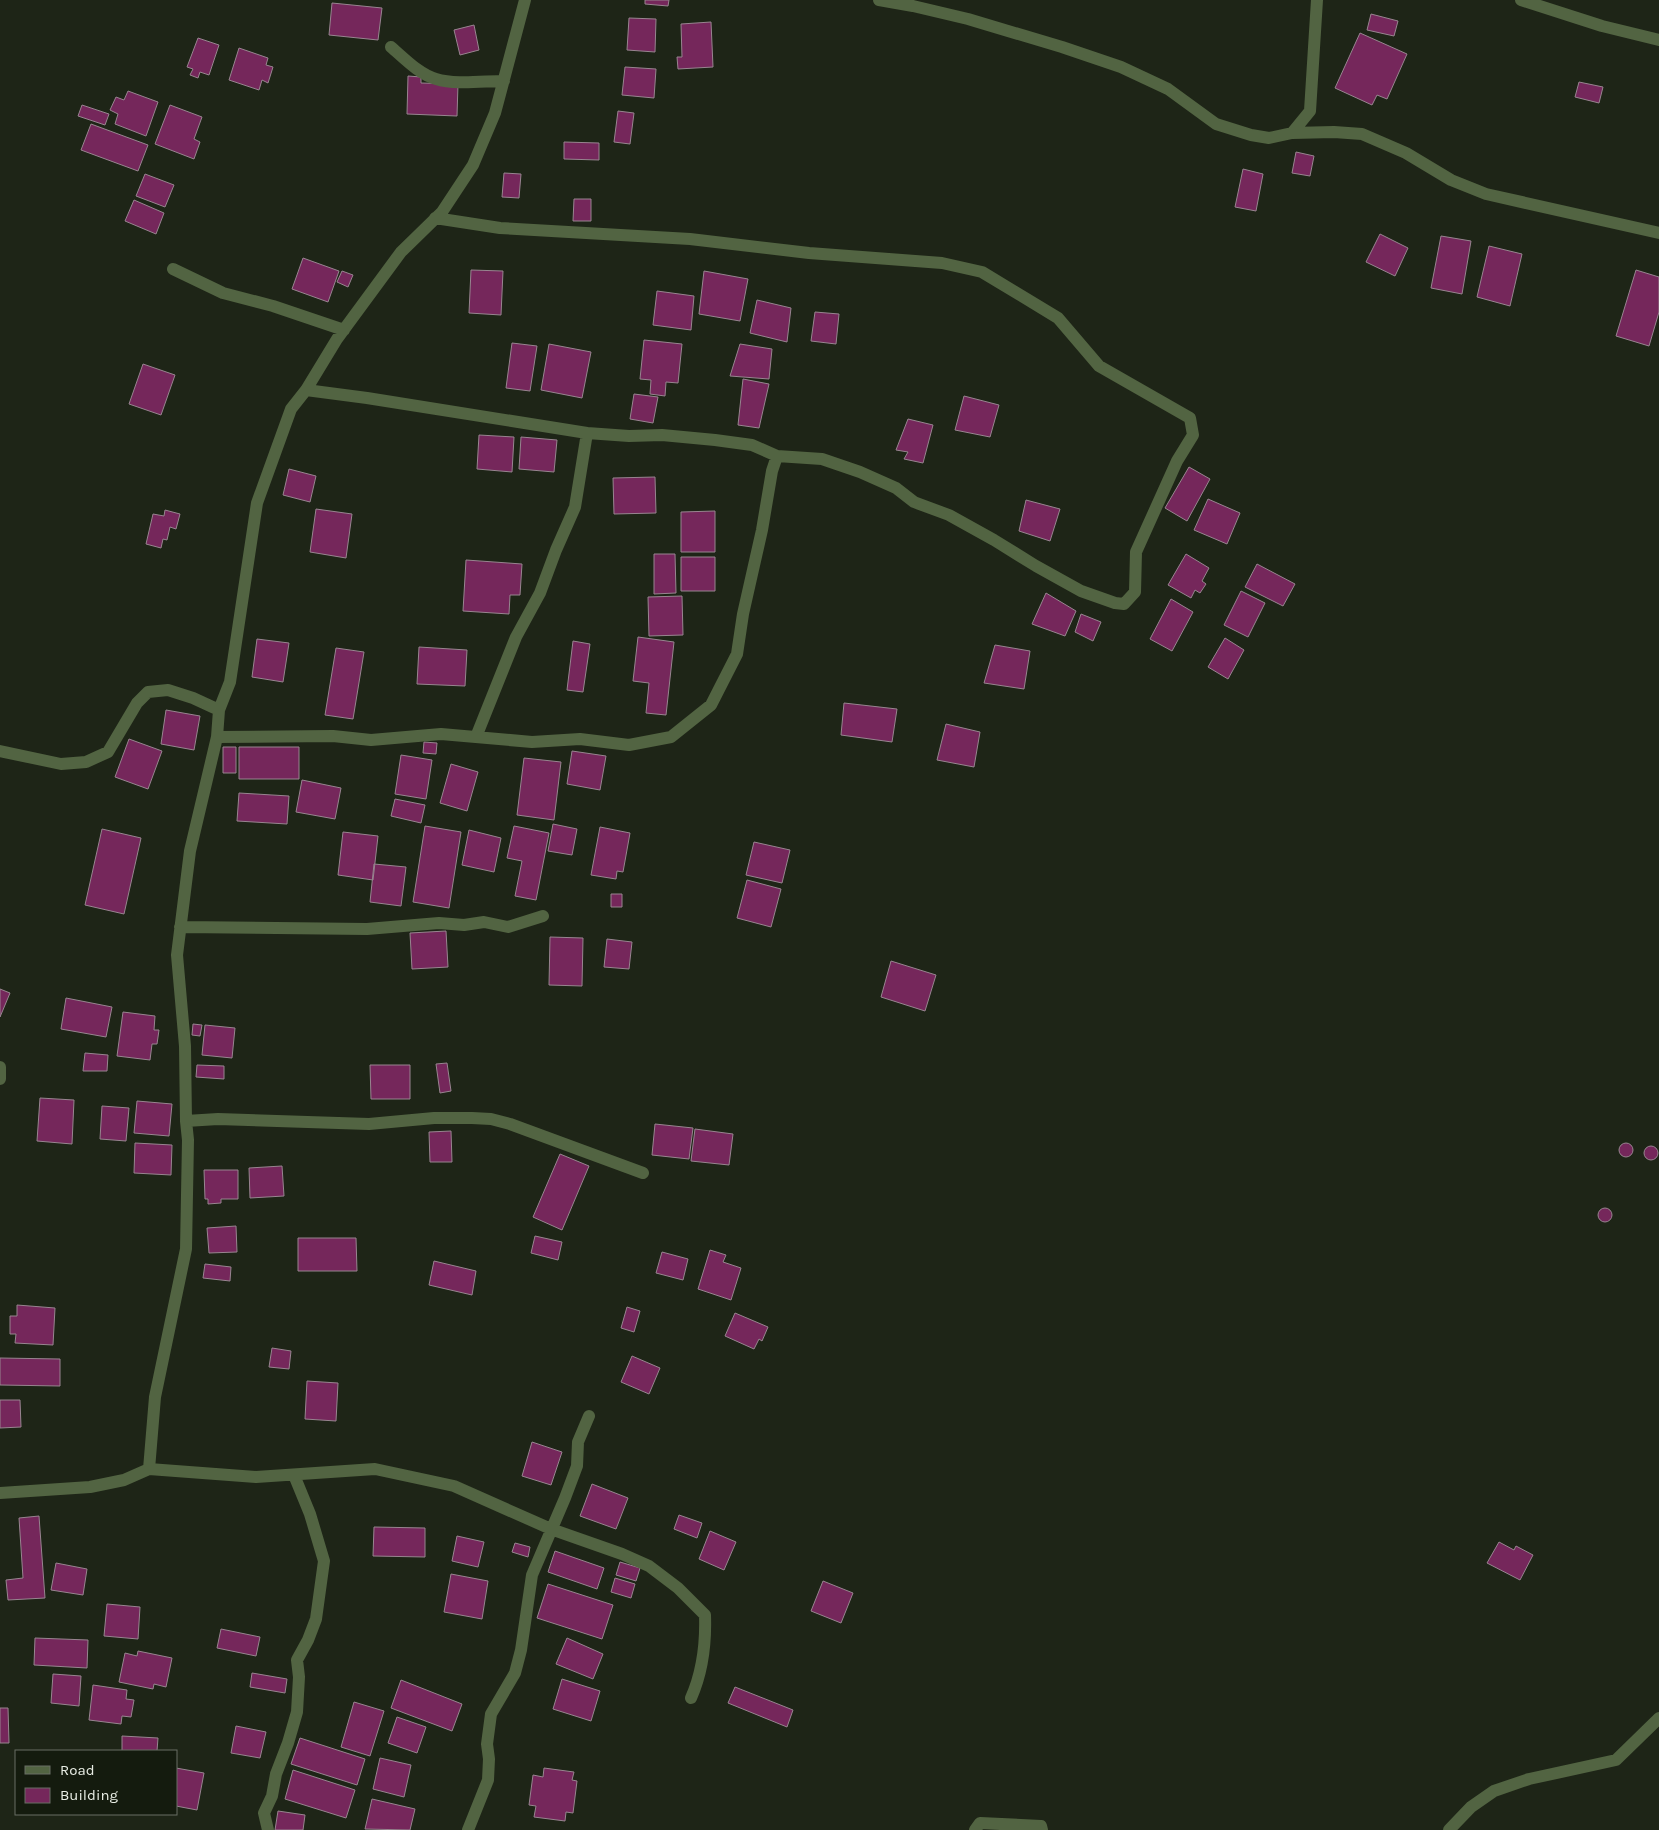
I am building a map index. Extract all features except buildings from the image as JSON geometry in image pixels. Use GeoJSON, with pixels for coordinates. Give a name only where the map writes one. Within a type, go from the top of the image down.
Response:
{"type":"FeatureCollection","features":[{"type":"Feature","properties":{"kind":"street"},"geometry":{"type":"LineString","coordinates":[[149,1469],[155,1397],[186,1249],[188,1140],[185,1046],[177,955],[180,927],[190,851],[217,737],[219,710],[230,682],[257,502],[291,409],[306,390],[344,330],[401,252],[442,212],[473,165],[495,113],[525,0]]}},
{"type":"Feature","properties":{"kind":"street"},"geometry":{"type":"LineString","coordinates":[[879,0],[968,19],[1121,67],[1168,89],[1216,124],[1251,135],[1268,138],[1292,133],[1334,132],[1362,134],[1406,153],[1450,180],[1486,194],[1659,233]]}},
{"type":"Feature","properties":{"kind":"street"},"geometry":{"type":"LineString","coordinates":[[1292,133],[1310,111],[1317,0]]}},
{"type":"Feature","properties":{"kind":"street"},"geometry":{"type":"LineString","coordinates":[[1521,0],[1602,26],[1659,40]]}},
{"type":"Feature","properties":{"kind":"street"},"geometry":{"type":"LineString","coordinates":[[392,47],[416,69],[437,79],[504,81]]}},
{"type":"Feature","properties":{"kind":"street"},"geometry":{"type":"LineString","coordinates":[[306,390],[535,424],[587,434],[662,435],[716,440],[752,446],[777,456],[822,459],[860,472],[896,488],[914,502],[949,515],[1081,591],[1115,603],[1124,604],[1136,592],[1136,552],[1177,461],[1193,435],[1190,418],[1099,366],[1058,318],[982,272],[942,263],[809,253],[690,239],[500,228],[435,218]]}},
{"type":"Feature","properties":{"kind":"street"},"geometry":{"type":"LineString","coordinates":[[173,269],[224,292],[344,330]]}},
{"type":"Feature","properties":{"kind":"street"},"geometry":{"type":"LineString","coordinates":[[476,738],[516,637],[540,593],[575,507],[587,434]]}},
{"type":"Feature","properties":{"kind":"street"},"geometry":{"type":"LineString","coordinates":[[217,737],[333,736],[371,740],[440,734],[532,742],[580,740],[629,745],[671,737],[711,705],[737,654],[743,614],[762,530],[772,471],[777,456]]}},
{"type":"Feature","properties":{"kind":"street"},"geometry":{"type":"LineString","coordinates":[[0,751],[61,764],[86,762],[108,752],[137,703],[148,692],[168,690],[193,698],[219,710]]}},
{"type":"Feature","properties":{"kind":"street"},"geometry":{"type":"LineString","coordinates":[[180,927],[367,928],[439,923],[464,925],[484,922],[508,927],[543,916]]}},
{"type":"Feature","properties":{"kind":"street"},"geometry":{"type":"LineString","coordinates":[[0,1067],[0,1079]]}},
{"type":"Feature","properties":{"kind":"street"},"geometry":{"type":"LineString","coordinates":[[186,1120],[218,1119],[369,1124],[434,1118],[491,1119],[510,1124],[643,1173]]}},
{"type":"Feature","properties":{"kind":"street"},"geometry":{"type":"LineString","coordinates":[[468,1830],[488,1780],[489,1759],[487,1744],[491,1714],[515,1673],[521,1650],[532,1575],[565,1498],[576,1466],[578,1442],[589,1416]]}},
{"type":"Feature","properties":{"kind":"street"},"geometry":{"type":"LineString","coordinates":[[0,1493],[90,1487],[124,1480],[149,1469],[256,1477],[374,1469],[454,1486],[551,1529],[622,1554],[649,1566],[678,1588],[705,1615],[706,1644],[697,1684],[691,1698]]}},
{"type":"Feature","properties":{"kind":"street"},"geometry":{"type":"LineString","coordinates":[[268,1830],[264,1813],[272,1796],[276,1774],[297,1712],[299,1677],[297,1660],[308,1640],[316,1619],[324,1562],[310,1514],[294,1475]]}},
{"type":"Feature","properties":{"kind":"street"},"geometry":{"type":"LineString","coordinates":[[1449,1830],[1471,1807],[1494,1791],[1529,1779],[1616,1760],[1659,1718]]}},
{"type":"Feature","properties":{"kind":"street"},"geometry":{"type":"LineString","coordinates":[[975,1830],[980,1823],[1041,1826],[1042,1830]]}}]}
